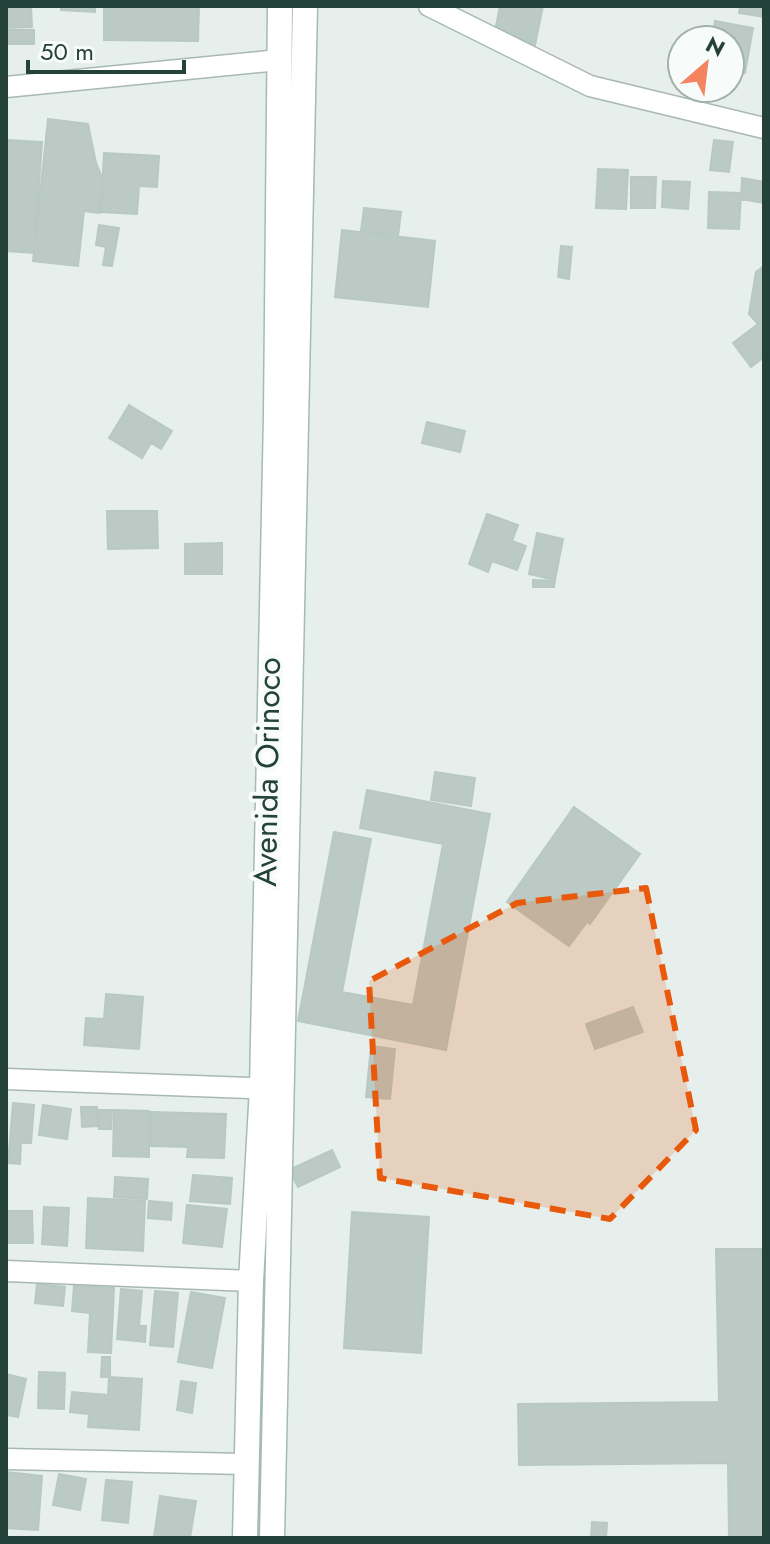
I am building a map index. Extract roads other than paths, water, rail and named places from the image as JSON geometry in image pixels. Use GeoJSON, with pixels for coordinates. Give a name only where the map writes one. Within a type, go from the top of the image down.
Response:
{"type":"FeatureCollection","features":[{"type":"Feature","properties":{"kind":"street","name":"Avenida Orinoco"},"geometry":{"type":"LineString","coordinates":[[272,1538],[272,1088],[267,746],[276,415],[280,6]]}},
{"type":"Feature","properties":{"kind":"street","name":"Avenida Orinoco"},"geometry":{"type":"LineString","coordinates":[[245,1538],[251,1281],[272,1088],[305,6]]}},
{"type":"Feature","properties":{"kind":"street"},"geometry":{"type":"LineString","coordinates":[[429,6],[590,86],[764,128]]}},
{"type":"Feature","properties":{"kind":"street"},"geometry":{"type":"LineString","coordinates":[[6,87],[279,60]]}},
{"type":"Feature","properties":{"kind":"street"},"geometry":{"type":"LineString","coordinates":[[6,1079],[272,1088]]}},
{"type":"Feature","properties":{"kind":"street"},"geometry":{"type":"LineString","coordinates":[[6,1271],[251,1281]]}},
{"type":"Feature","properties":{"kind":"street"},"geometry":{"type":"LineString","coordinates":[[6,1459],[245,1464]]}}]}
